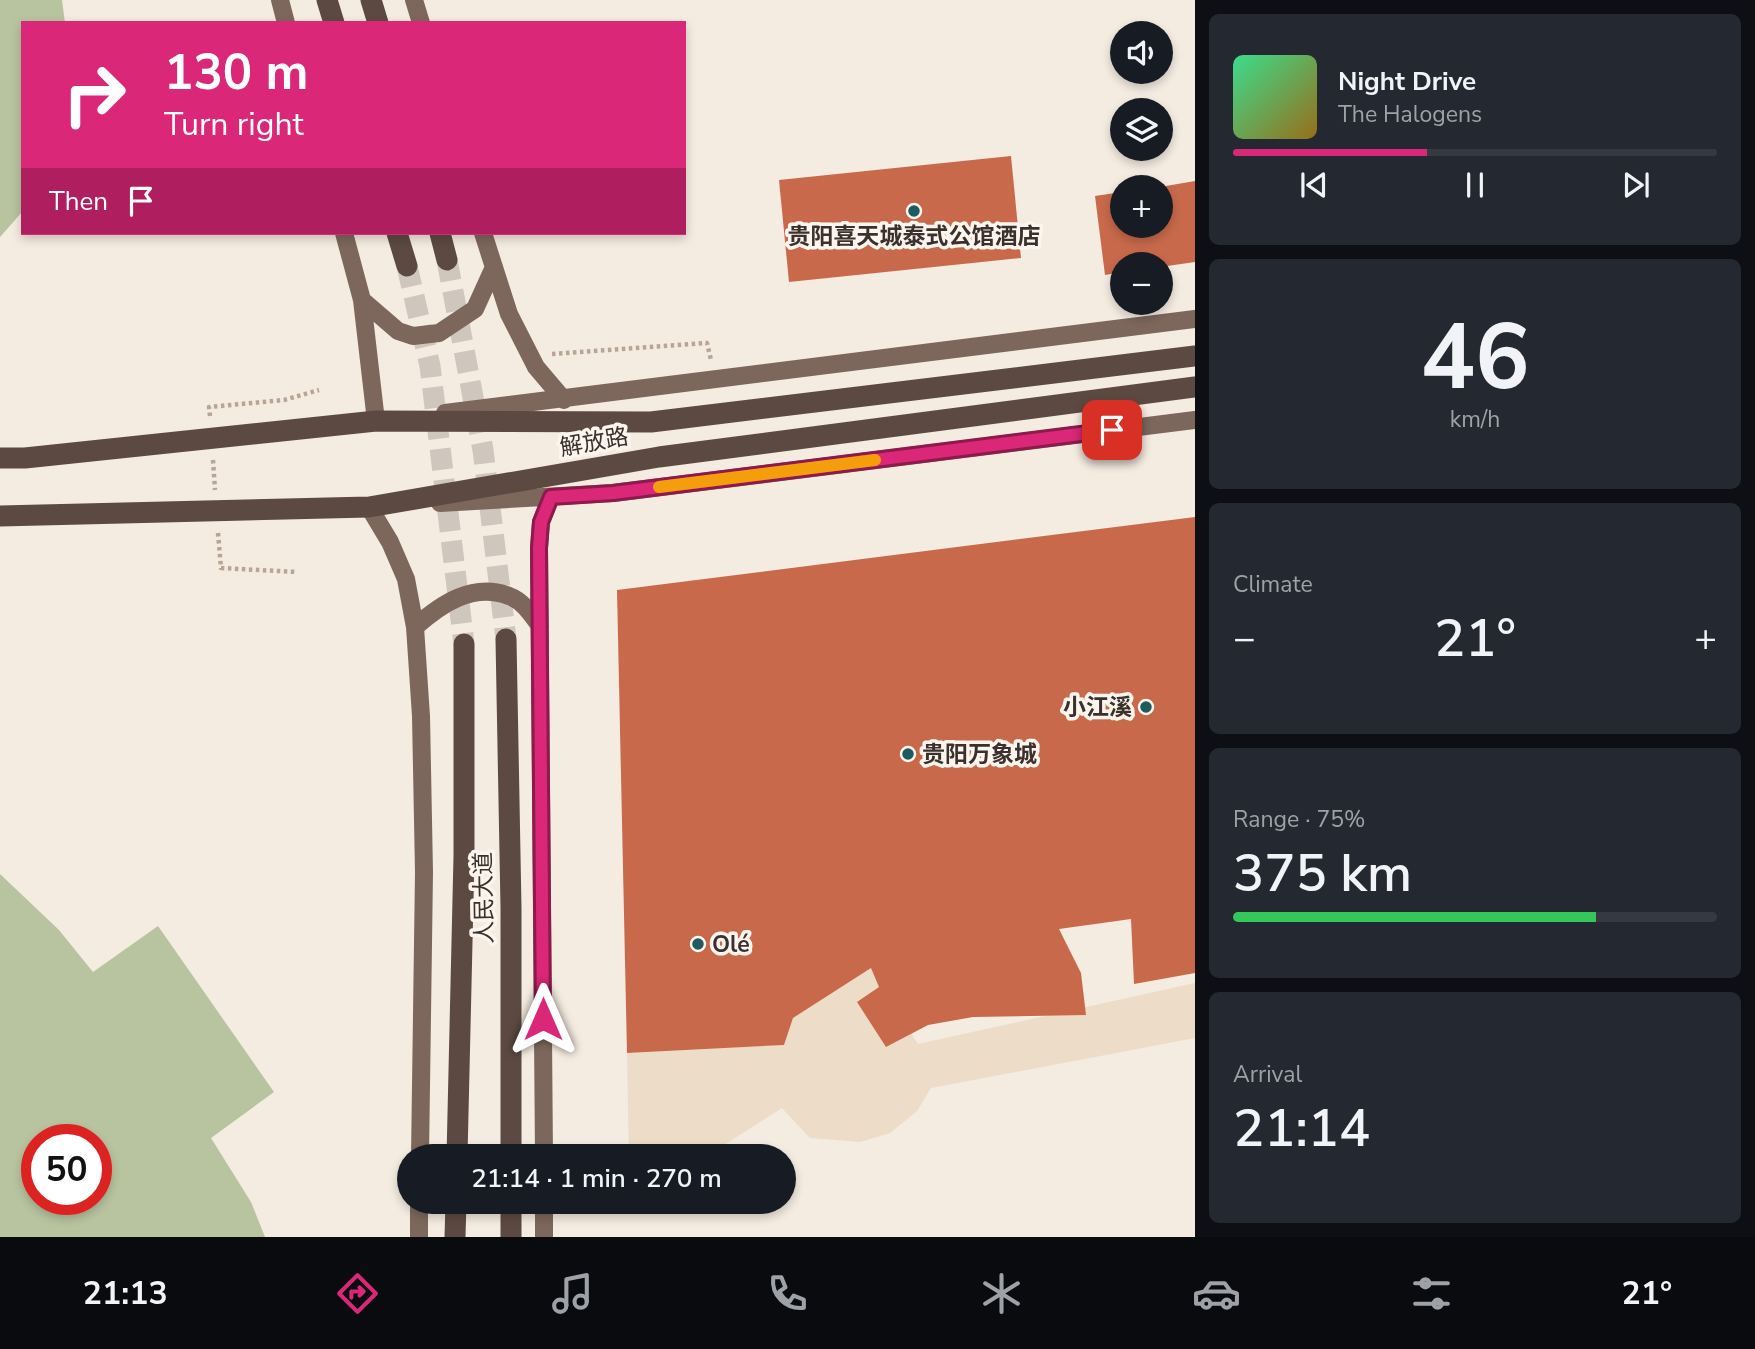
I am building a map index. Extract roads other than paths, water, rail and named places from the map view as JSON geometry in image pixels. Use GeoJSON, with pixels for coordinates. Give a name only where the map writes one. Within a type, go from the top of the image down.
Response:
{"type":"FeatureCollection","features":[{"type":"Feature","properties":{"kind":"highway"},"geometry":{"type":"LineString","coordinates":[[327,0],[333,21]]}},
{"type":"Feature","properties":{"kind":"highway"},"geometry":{"type":"LineString","coordinates":[[371,0],[377,21]]}},
{"type":"Feature","properties":{"kind":"highway"},"geometry":{"type":"LineString","coordinates":[[398,235],[407,266]]}},
{"type":"Feature","properties":{"kind":"highway"},"geometry":{"type":"LineString","coordinates":[[441,235],[447,260]]}},
{"type":"Feature","properties":{"kind":"highway","name":"解放路"},"geometry":{"type":"LineString","coordinates":[[0,458],[26,458],[376,421],[651,422],[1195,356]]}},
{"type":"Feature","properties":{"kind":"highway","name":"解放路"},"geometry":{"type":"LineString","coordinates":[[0,516],[369,507],[659,457],[1195,387]]}},
{"type":"Feature","properties":{"kind":"highway","name":"人民大道"},"geometry":{"type":"LineString","coordinates":[[506,639],[511,908],[511,1144]]}},
{"type":"Feature","properties":{"kind":"highway","name":"人民大道"},"geometry":{"type":"LineString","coordinates":[[457,1144],[464,856],[464,644]]}},
{"type":"Feature","properties":{"kind":"highway"},"geometry":{"type":"LineString","coordinates":[[455,1237],[456,1214]]}},
{"type":"Feature","properties":{"kind":"highway"},"geometry":{"type":"LineString","coordinates":[[511,1214],[511,1237]]}},
{"type":"Feature","properties":{"kind":"main road"},"geometry":{"type":"LineString","coordinates":[[280,0],[285,21]]}},
{"type":"Feature","properties":{"kind":"main road"},"geometry":{"type":"LineString","coordinates":[[414,0],[420,21]]}},
{"type":"Feature","properties":{"kind":"main road"},"geometry":{"type":"LineString","coordinates":[[345,235],[362,300],[376,421],[564,400],[1195,319]]}},
{"type":"Feature","properties":{"kind":"main road"},"geometry":{"type":"LineString","coordinates":[[484,235],[509,314],[536,367],[564,400]]}},
{"type":"Feature","properties":{"kind":"main road"},"geometry":{"type":"LineString","coordinates":[[362,300],[398,331],[413,336],[439,333],[475,309],[494,267]]}},
{"type":"Feature","properties":{"kind":"main road"},"geometry":{"type":"LineString","coordinates":[[420,1144],[424,872],[421,716],[415,627],[406,579],[390,542],[369,507],[613,493],[1195,420]]}},
{"type":"Feature","properties":{"kind":"main road"},"geometry":{"type":"LineString","coordinates":[[544,1144],[539,548],[541,522],[551,497]]}},
{"type":"Feature","properties":{"kind":"main road"},"geometry":{"type":"LineString","coordinates":[[415,627],[446,602],[469,593],[485,592],[510,596],[527,608],[540,626]]}},
{"type":"Feature","properties":{"kind":"main road"},"geometry":{"type":"LineString","coordinates":[[419,1214],[419,1237]]}},
{"type":"Feature","properties":{"kind":"main road"},"geometry":{"type":"LineString","coordinates":[[544,1214],[544,1237]]}},
{"type":"Feature","properties":{"kind":"tunnel"},"geometry":{"type":"LineString","coordinates":[[447,260],[483,450],[506,639]]}},
{"type":"Feature","properties":{"kind":"tunnel"},"geometry":{"type":"LineString","coordinates":[[407,266],[430,366],[464,644]]}},
{"type":"Feature","properties":{"kind":"place","name":"贵阳喜天城泰式公馆酒店"},"geometry":{"type":"Point","coordinates":[914,211]}},
{"type":"Feature","properties":{"kind":"place","name":"小江溪"},"geometry":{"type":"Point","coordinates":[1146,707]}},
{"type":"Feature","properties":{"kind":"place","name":"贵阳万象城"},"geometry":{"type":"Point","coordinates":[908,754]}},
{"type":"Feature","properties":{"kind":"place","name":"Olé"},"geometry":{"type":"Point","coordinates":[698,944]}}]}
